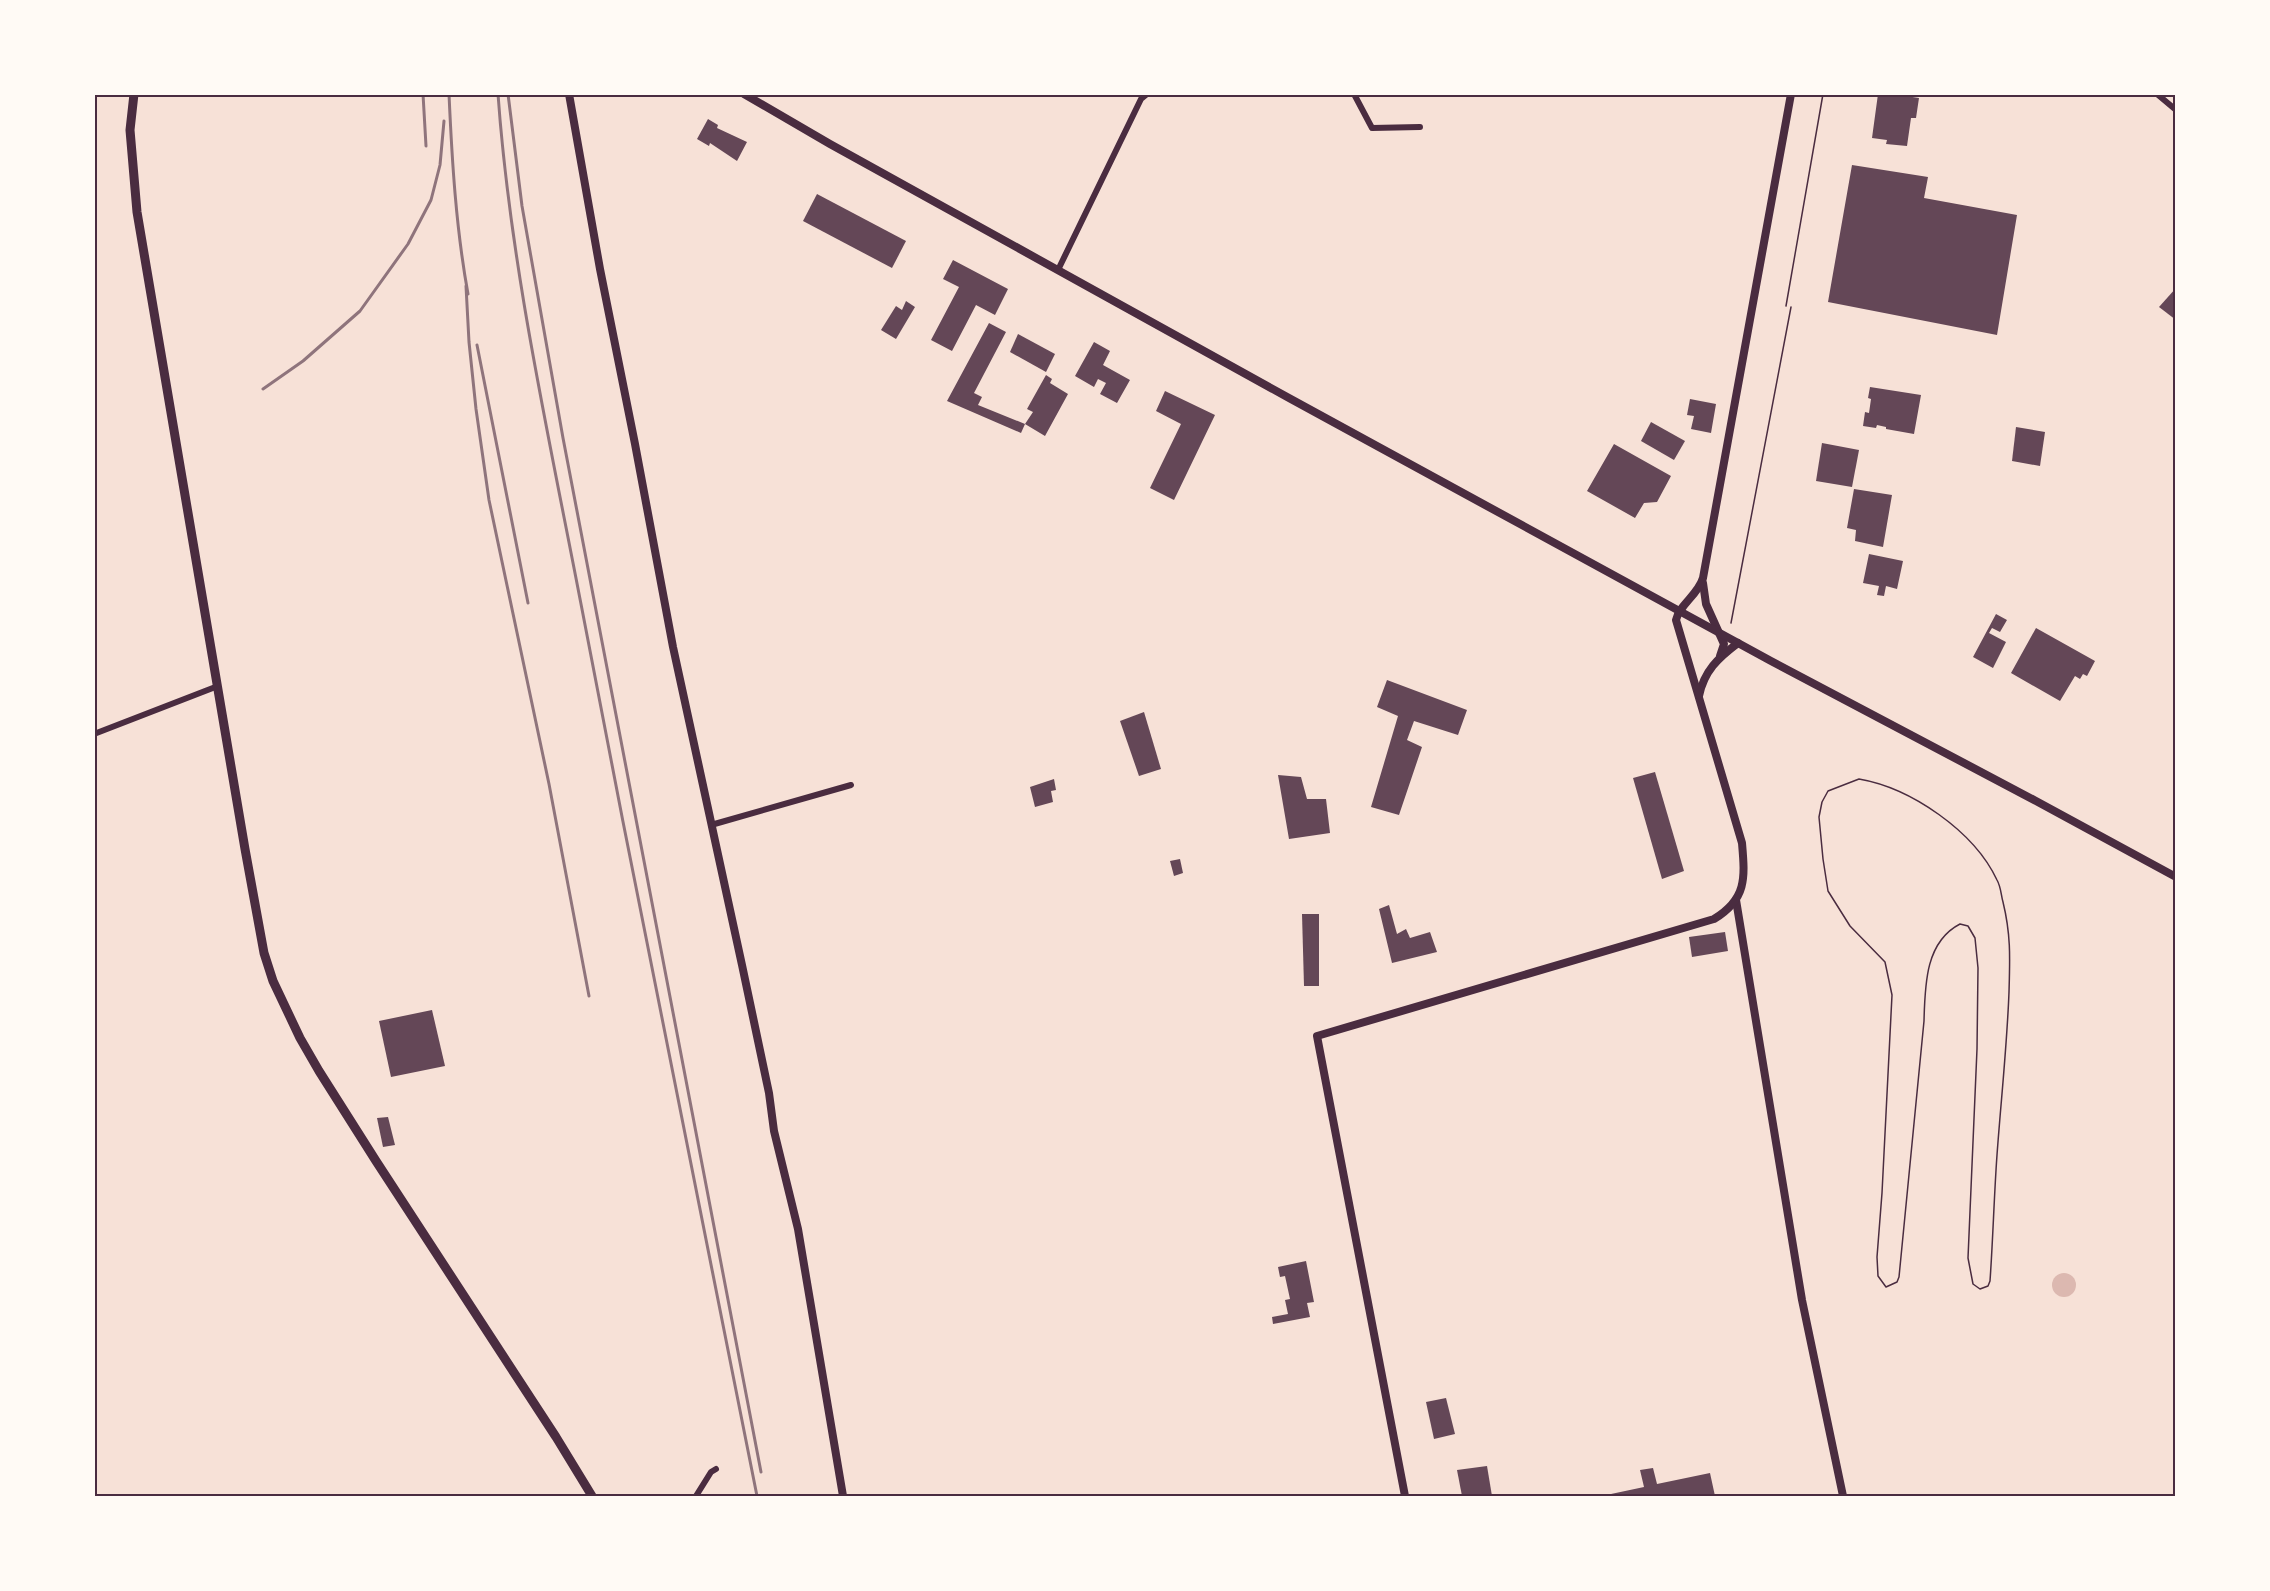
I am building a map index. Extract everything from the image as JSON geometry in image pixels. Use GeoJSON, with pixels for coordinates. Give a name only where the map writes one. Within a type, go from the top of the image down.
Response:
{"type":"FeatureCollection","features":[{"type":"Feature","properties":{"kind":"main road"},"geometry":{"type":"LineString","coordinates":[[134,94],[130,130],[137,212],[244,849],[264,953],[273,981],[319,1071],[543,1418],[591,1497]]}},
{"type":"Feature","properties":{"kind":"main road"},"geometry":{"type":"LineString","coordinates":[[744,94],[1058,270],[1738,643],[2175,877]]}},
{"type":"Feature","properties":{"kind":"street"},"geometry":{"type":"LineString","coordinates":[[569,94],[600,269],[673,647],[766,1077],[774,1131],[798,1229],[843,1497]]}},
{"type":"Feature","properties":{"kind":"street"},"geometry":{"type":"LineString","coordinates":[[1058,270],[1131,118],[1141,99],[1147,94]]}},
{"type":"Feature","properties":{"kind":"street"},"geometry":{"type":"LineString","coordinates":[[1354,94],[1372,128],[1420,127]]}},
{"type":"Feature","properties":{"kind":"street"},"geometry":{"type":"LineString","coordinates":[[1698,697],[1708,671],[1724,651],[1720,633],[1704,597],[1703,578],[1791,94]]}},
{"type":"Feature","properties":{"kind":"street"},"geometry":{"type":"LineString","coordinates":[[2157,94],[2175,110]]}},
{"type":"Feature","properties":{"kind":"street"},"geometry":{"type":"LineString","coordinates":[[1677,626],[1677,615],[1696,594],[1703,578]]}},
{"type":"Feature","properties":{"kind":"street"},"geometry":{"type":"LineString","coordinates":[[1406,1497],[1317,1036],[1714,919],[1727,911],[1736,900],[1743,886],[1742,843],[1677,626],[1667,604]]}},
{"type":"Feature","properties":{"kind":"street"},"geometry":{"type":"LineString","coordinates":[[1698,621],[1708,618],[1709,612]]}},
{"type":"Feature","properties":{"kind":"street"},"geometry":{"type":"LineString","coordinates":[[1720,656],[1738,643]]}},
{"type":"Feature","properties":{"kind":"street"},"geometry":{"type":"LineString","coordinates":[[94,734],[218,686]]}},
{"type":"Feature","properties":{"kind":"street"},"geometry":{"type":"LineString","coordinates":[[711,825],[851,784]]}},
{"type":"Feature","properties":{"kind":"street"},"geometry":{"type":"LineString","coordinates":[[1736,900],[1802,1300],[1843,1497]]}},
{"type":"Feature","properties":{"kind":"street"},"geometry":{"type":"LineString","coordinates":[[696,1497],[711,1472],[716,1468]]}},
{"type":"Feature","properties":{"kind":"path"},"geometry":{"type":"LineString","coordinates":[[1786,306],[1823,94]]}},
{"type":"Feature","properties":{"kind":"path"},"geometry":{"type":"LineString","coordinates":[[1731,623],[1791,308]]}},
{"type":"Feature","properties":{"kind":"path"},"geometry":{"type":"LineString","coordinates":[[1859,779],[1880,783],[1942,816],[1984,857],[1998,881],[2010,929],[2007,1040],[1997,1156],[1990,1281],[1988,1286],[1980,1289],[1973,1284],[1968,1258],[1978,968],[1975,938],[1968,926],[1960,924],[1949,930],[1930,960],[1925,984],[1924,1021],[1899,1277],[1898,1282],[1886,1287],[1878,1276],[1877,1257],[1892,994],[1886,962],[1850,926],[1828,891],[1819,817],[1822,802],[1828,791],[1859,779]]}},
{"type":"Feature","properties":{"kind":"shaded area"},"geometry":{"type":"Polygon","coordinates":[[[2064,1273],[2072,1277],[2076,1285],[2072,1293],[2064,1297],[2056,1293],[2052,1285],[2056,1277],[2064,1273]]]}},
{"type":"Feature","properties":{"kind":"building"},"geometry":{"type":"Polygon","coordinates":[[[1878,94],[1906,94],[1906,96],[1919,98],[1916,118],[1911,118],[1907,146],[1886,144],[1887,140],[1872,138],[1878,94]]]}},
{"type":"Feature","properties":{"kind":"building"},"geometry":{"type":"Polygon","coordinates":[[[708,119],[718,125],[717,128],[747,142],[737,161],[710,143],[709,146],[697,139],[708,119]]]}},
{"type":"Feature","properties":{"kind":"building"},"geometry":{"type":"Polygon","coordinates":[[[1852,165],[1928,177],[1924,198],[2017,215],[1997,335],[1828,302],[1852,165]]]}},
{"type":"Feature","properties":{"kind":"building"},"geometry":{"type":"Polygon","coordinates":[[[817,194],[906,241],[892,268],[803,221],[817,194]]]}},
{"type":"Feature","properties":{"kind":"building"},"geometry":{"type":"Polygon","coordinates":[[[953,260],[1008,289],[995,315],[976,305],[952,351],[931,340],[959,287],[943,279],[953,260]]]}},
{"type":"Feature","properties":{"kind":"building"},"geometry":{"type":"Polygon","coordinates":[[[2176,288],[2176,320],[2159,307],[2176,288]]]}},
{"type":"Feature","properties":{"kind":"building"},"geometry":{"type":"Polygon","coordinates":[[[906,301],[915,307],[896,339],[881,330],[896,306],[902,310],[906,301]]]}},
{"type":"Feature","properties":{"kind":"building"},"geometry":{"type":"Polygon","coordinates":[[[989,323],[1006,332],[974,393],[982,397],[978,405],[1025,424],[1021,433],[947,401],[989,323]]]}},
{"type":"Feature","properties":{"kind":"building"},"geometry":{"type":"Polygon","coordinates":[[[1018,334],[1055,354],[1046,372],[1010,352],[1018,334]]]}},
{"type":"Feature","properties":{"kind":"building"},"geometry":{"type":"Polygon","coordinates":[[[1094,342],[1110,351],[1103,365],[1130,380],[1117,403],[1100,394],[1106,383],[1098,379],[1094,387],[1075,376],[1094,342]]]}},
{"type":"Feature","properties":{"kind":"building"},"geometry":{"type":"Polygon","coordinates":[[[1046,375],[1052,379],[1050,383],[1068,394],[1045,436],[1025,424],[1033,412],[1027,409],[1046,375]]]}},
{"type":"Feature","properties":{"kind":"building"},"geometry":{"type":"Polygon","coordinates":[[[1870,387],[1921,395],[1914,434],[1877,425],[1876,428],[1863,426],[1865,412],[1869,413],[1870,387]]]}},
{"type":"Feature","properties":{"kind":"building"},"geometry":{"type":"Polygon","coordinates":[[[1165,391],[1215,415],[1174,500],[1150,488],[1181,424],[1156,411],[1165,391]]]}},
{"type":"Feature","properties":{"kind":"building"},"geometry":{"type":"Polygon","coordinates":[[[1690,399],[1716,404],[1711,433],[1691,429],[1694,416],[1687,415],[1690,399]]]}},
{"type":"Feature","properties":{"kind":"building"},"geometry":{"type":"Polygon","coordinates":[[[1651,422],[1685,441],[1674,460],[1641,441],[1651,422]]]}},
{"type":"Feature","properties":{"kind":"building"},"geometry":{"type":"Polygon","coordinates":[[[2016,427],[2045,432],[2040,466],[2012,461],[2016,427]]]}},
{"type":"Feature","properties":{"kind":"building"},"geometry":{"type":"Polygon","coordinates":[[[1822,443],[1859,450],[1852,487],[1816,481],[1822,443]]]}},
{"type":"Feature","properties":{"kind":"building"},"geometry":{"type":"Polygon","coordinates":[[[1614,444],[1671,476],[1657,502],[1644,503],[1635,518],[1587,491],[1614,444]]]}},
{"type":"Feature","properties":{"kind":"building"},"geometry":{"type":"Polygon","coordinates":[[[1854,489],[1892,495],[1883,547],[1855,541],[1856,530],[1847,528],[1854,489]]]}},
{"type":"Feature","properties":{"kind":"building"},"geometry":{"type":"Polygon","coordinates":[[[1869,554],[1903,561],[1897,589],[1886,586],[1884,596],[1877,595],[1879,586],[1863,583],[1869,554]]]}},
{"type":"Feature","properties":{"kind":"building"},"geometry":{"type":"Polygon","coordinates":[[[1996,614],[2007,620],[2000,632],[1992,628],[1989,633],[2006,642],[1993,668],[1973,657],[1996,614]]]}},
{"type":"Feature","properties":{"kind":"building"},"geometry":{"type":"Polygon","coordinates":[[[2036,628],[2095,661],[2087,676],[2083,674],[2080,679],[2075,676],[2060,701],[2011,673],[2036,628]]]}},
{"type":"Feature","properties":{"kind":"building"},"geometry":{"type":"Polygon","coordinates":[[[1387,680],[1467,710],[1458,735],[1414,721],[1407,740],[1422,747],[1399,815],[1371,807],[1398,716],[1377,707],[1387,680]]]}},
{"type":"Feature","properties":{"kind":"building"},"geometry":{"type":"Polygon","coordinates":[[[1144,712],[1161,769],[1139,776],[1120,721],[1144,712]]]}},
{"type":"Feature","properties":{"kind":"building"},"geometry":{"type":"Polygon","coordinates":[[[1655,772],[1684,871],[1662,879],[1633,778],[1655,772]]]}},
{"type":"Feature","properties":{"kind":"building"},"geometry":{"type":"Polygon","coordinates":[[[1278,775],[1301,777],[1307,799],[1326,799],[1330,833],[1289,839],[1278,775]]]}},
{"type":"Feature","properties":{"kind":"building"},"geometry":{"type":"Polygon","coordinates":[[[1054,779],[1056,790],[1051,791],[1053,802],[1035,807],[1030,787],[1054,779]]]}},
{"type":"Feature","properties":{"kind":"building"},"geometry":{"type":"Polygon","coordinates":[[[1180,859],[1183,873],[1174,876],[1170,861],[1180,859]]]}},
{"type":"Feature","properties":{"kind":"building"},"geometry":{"type":"Polygon","coordinates":[[[1389,905],[1397,934],[1406,929],[1410,938],[1430,932],[1437,952],[1392,963],[1379,909],[1389,905]]]}},
{"type":"Feature","properties":{"kind":"building"},"geometry":{"type":"Polygon","coordinates":[[[1302,914],[1319,914],[1319,986],[1304,986],[1302,914]]]}},
{"type":"Feature","properties":{"kind":"building"},"geometry":{"type":"Polygon","coordinates":[[[1725,932],[1728,951],[1692,957],[1689,937],[1725,932]]]}},
{"type":"Feature","properties":{"kind":"building"},"geometry":{"type":"Polygon","coordinates":[[[432,1010],[445,1066],[391,1077],[379,1021],[432,1010]]]}},
{"type":"Feature","properties":{"kind":"building"},"geometry":{"type":"Polygon","coordinates":[[[388,1117],[395,1145],[383,1147],[377,1118],[388,1117]]]}},
{"type":"Feature","properties":{"kind":"building"},"geometry":{"type":"Polygon","coordinates":[[[1306,1261],[1314,1302],[1307,1303],[1310,1317],[1273,1324],[1272,1317],[1288,1314],[1285,1300],[1290,1299],[1285,1276],[1280,1277],[1278,1267],[1306,1261]]]}},
{"type":"Feature","properties":{"kind":"building"},"geometry":{"type":"Polygon","coordinates":[[[1446,1398],[1455,1434],[1434,1439],[1426,1402],[1446,1398]]]}},
{"type":"Feature","properties":{"kind":"building"},"geometry":{"type":"Polygon","coordinates":[[[1487,1466],[1492,1496],[1462,1496],[1457,1470],[1487,1466]]]}},
{"type":"Feature","properties":{"kind":"building"},"geometry":{"type":"Polygon","coordinates":[[[1653,1468],[1657,1484],[1710,1473],[1715,1496],[1611,1496],[1611,1494],[1644,1487],[1640,1470],[1653,1468]]]}},
{"type":"Feature","properties":{"kind":"railway"},"geometry":{"type":"LineString","coordinates":[[423,94],[426,146]]}},
{"type":"Feature","properties":{"kind":"railway"},"geometry":{"type":"LineString","coordinates":[[449,94],[455,194],[468,294]]}},
{"type":"Feature","properties":{"kind":"railway"},"geometry":{"type":"LineString","coordinates":[[498,94],[512,222],[532,350],[757,1496]]}},
{"type":"Feature","properties":{"kind":"railway"},"geometry":{"type":"LineString","coordinates":[[508,94],[522,206],[563,438],[761,1472]]}},
{"type":"Feature","properties":{"kind":"railway"},"geometry":{"type":"LineString","coordinates":[[263,389],[303,361],[360,311],[408,244],[431,200],[440,165],[444,121]]}},
{"type":"Feature","properties":{"kind":"railway"},"geometry":{"type":"LineString","coordinates":[[466,286],[476,409],[489,500],[549,784],[589,996]]}},
{"type":"Feature","properties":{"kind":"railway"},"geometry":{"type":"LineString","coordinates":[[477,345],[528,603]]}}]}
